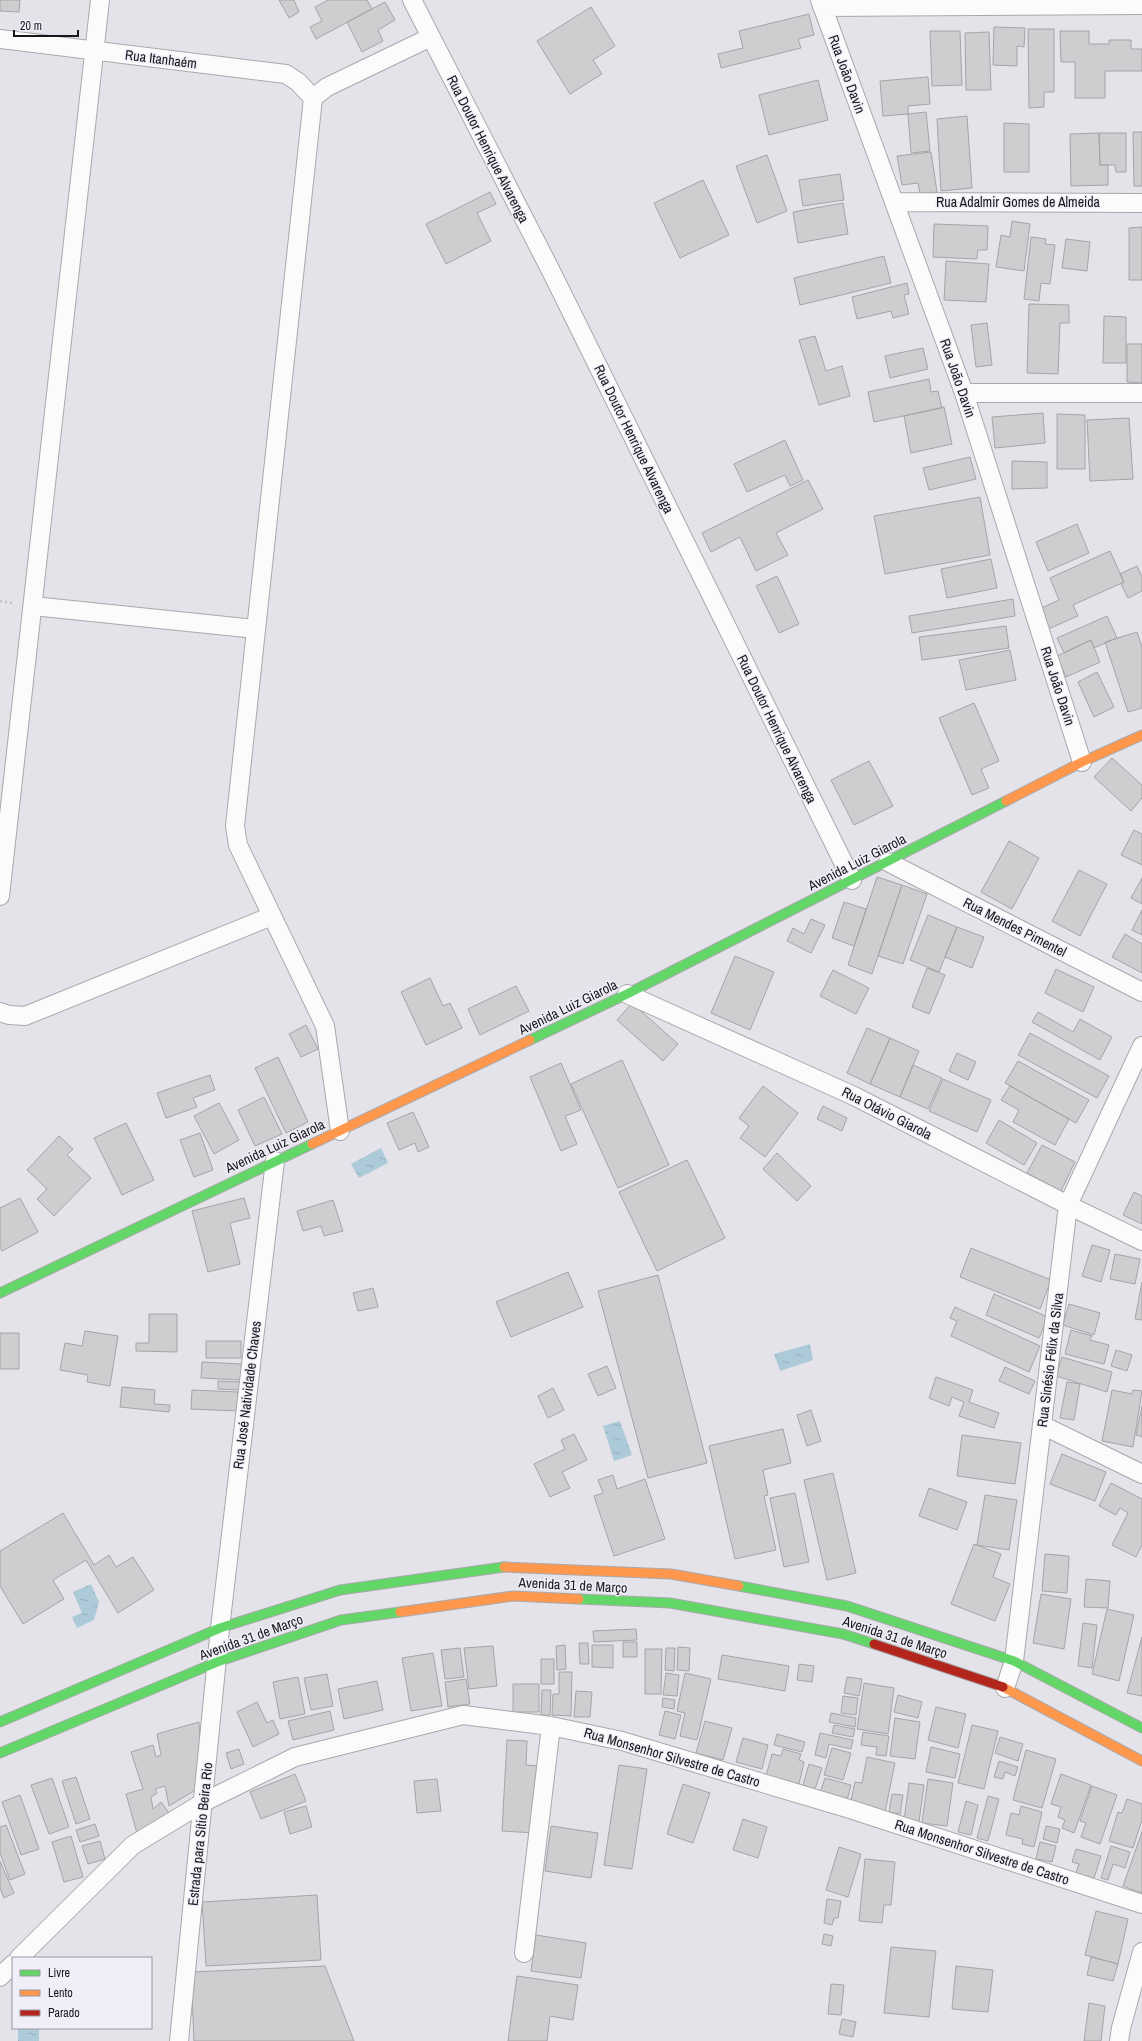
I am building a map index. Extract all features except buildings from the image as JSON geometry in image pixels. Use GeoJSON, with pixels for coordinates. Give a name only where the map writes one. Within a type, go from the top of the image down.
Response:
{"type":"FeatureCollection","features":[{"type":"Feature","properties":{"kind":"main road","name":"Avenida Luiz Giarola"},"geometry":{"type":"LineString","coordinates":[[0,1293],[627,994],[1082,762],[1139,739]]}},
{"type":"Feature","properties":{"kind":"main road","name":"Avenida 31 de Março"},"geometry":{"type":"LineString","coordinates":[[0,1722],[220,1628],[340,1590],[505,1571],[671,1574],[846,1609],[1014,1661],[1142,1728]]}},
{"type":"Feature","properties":{"kind":"main road","name":"Avenida 31 de Março"},"geometry":{"type":"LineString","coordinates":[[0,1753],[217,1662],[341,1620],[512,1592],[670,1603],[844,1630],[1005,1688],[1142,1761]]}},
{"type":"Feature","properties":{"kind":"street"},"geometry":{"type":"LineString","coordinates":[[0,896],[100,0]]}},
{"type":"Feature","properties":{"kind":"street","name":"Rua Doutor Henrique Alvarenga"},"geometry":{"type":"LineString","coordinates":[[412,0],[554,278],[852,880]]}},
{"type":"Feature","properties":{"kind":"street"},"geometry":{"type":"LineString","coordinates":[[821,3],[1142,5]]}},
{"type":"Feature","properties":{"kind":"street","name":"Rua João Davin"},"geometry":{"type":"LineString","coordinates":[[821,3],[964,393],[1082,762]]}},
{"type":"Feature","properties":{"kind":"street"},"geometry":{"type":"LineString","coordinates":[[340,1131],[325,1026],[238,845],[235,826],[313,98],[327,87],[431,37]]}},
{"type":"Feature","properties":{"kind":"street","name":"Rua Itanhaém"},"geometry":{"type":"LineString","coordinates":[[0,39],[286,74],[298,82],[313,98]]}},
{"type":"Feature","properties":{"kind":"street","name":"Rua Adalmir Gomes de Almeida"},"geometry":{"type":"LineString","coordinates":[[894,202],[1142,203]]}},
{"type":"Feature","properties":{"kind":"street"},"geometry":{"type":"LineString","coordinates":[[964,393],[1142,392]]}},
{"type":"Feature","properties":{"kind":"street"},"geometry":{"type":"LineString","coordinates":[[33,606],[256,629]]}},
{"type":"Feature","properties":{"kind":"street","name":"Rua Mendes Pimentel"},"geometry":{"type":"LineString","coordinates":[[888,862],[1142,992]]}},
{"type":"Feature","properties":{"kind":"street"},"geometry":{"type":"LineString","coordinates":[[0,1012],[9,1015],[25,1016],[272,916]]}},
{"type":"Feature","properties":{"kind":"street","name":"Rua Otávio Giarola"},"geometry":{"type":"LineString","coordinates":[[627,994],[854,1096],[1142,1241]]}},
{"type":"Feature","properties":{"kind":"street","name":"Rua Sinésio Félix da Silva"},"geometry":{"type":"LineString","coordinates":[[1005,1688],[1014,1661],[1068,1205],[1142,1046]]}},
{"type":"Feature","properties":{"kind":"street","name":"Rua José Natividade Chaves"},"geometry":{"type":"LineString","coordinates":[[220,1628],[275,1162]]}},
{"type":"Feature","properties":{"kind":"street"},"geometry":{"type":"LineString","coordinates":[[1042,1426],[1142,1474]]}},
{"type":"Feature","properties":{"kind":"street","name":"Estrada para Sítio Beira Rio"},"geometry":{"type":"LineString","coordinates":[[179,2041],[204,1802],[220,1628]]}},
{"type":"Feature","properties":{"kind":"street","name":"Rua Monsenhor Silvestre de Castro"},"geometry":{"type":"LineString","coordinates":[[20,1957],[133,1845],[204,1802],[295,1757],[463,1715],[551,1726],[622,1741],[853,1810],[1142,1904]]}},
{"type":"Feature","properties":{"kind":"street"},"geometry":{"type":"LineString","coordinates":[[524,1953],[551,1726]]}},
{"type":"Feature","properties":{"kind":"street"},"geometry":{"type":"LineString","coordinates":[[1119,2041],[1121,2028],[1142,1952]]}},
{"type":"Feature","properties":{"kind":"street"},"geometry":{"type":"LineString","coordinates":[[0,1977],[12,1965]]}},
{"type":"Feature","properties":{"kind":"water"},"geometry":{"type":"Polygon","coordinates":[[[381,1148],[388,1163],[359,1178],[351,1164],[381,1148]]]}},
{"type":"Feature","properties":{"kind":"water"},"geometry":{"type":"Polygon","coordinates":[[[810,1344],[813,1360],[780,1371],[774,1354],[810,1344]]]}},
{"type":"Feature","properties":{"kind":"water"},"geometry":{"type":"Polygon","coordinates":[[[620,1421],[632,1455],[614,1461],[603,1426],[620,1421]]]}},
{"type":"Feature","properties":{"kind":"water"},"geometry":{"type":"Polygon","coordinates":[[[91,1584],[99,1602],[94,1620],[77,1628],[72,1617],[82,1613],[73,1592],[91,1584]]]}},
{"type":"Feature","properties":{"kind":"water"},"geometry":{"type":"Polygon","coordinates":[[[18,2029],[39,2029],[39,2041],[18,2041],[18,2029]]]}},
{"type":"Feature","properties":{"kind":"traffic: fast"},"geometry":{"type":"LineString","coordinates":[[530,1040],[627,994],[1006,801]]}},
{"type":"Feature","properties":{"kind":"traffic: fast"},"geometry":{"type":"LineString","coordinates":[[0,1293],[312,1144]]}},
{"type":"Feature","properties":{"kind":"traffic: fast"},"geometry":{"type":"LineString","coordinates":[[0,1722],[220,1628],[340,1590],[504,1567]]}},
{"type":"Feature","properties":{"kind":"traffic: fast"},"geometry":{"type":"LineString","coordinates":[[739,1586],[847,1606],[1014,1661],[1142,1728]]}},
{"type":"Feature","properties":{"kind":"traffic: fast"},"geometry":{"type":"LineString","coordinates":[[579,1599],[670,1603],[843,1634],[874,1644]]}},
{"type":"Feature","properties":{"kind":"traffic: fast"},"geometry":{"type":"LineString","coordinates":[[0,1753],[217,1662],[341,1620],[400,1612]]}},
{"type":"Feature","properties":{"kind":"traffic: slow"},"geometry":{"type":"LineString","coordinates":[[1006,801],[1082,762],[1142,735]]}},
{"type":"Feature","properties":{"kind":"traffic: slow"},"geometry":{"type":"LineString","coordinates":[[312,1144],[530,1040]]}},
{"type":"Feature","properties":{"kind":"traffic: slow"},"geometry":{"type":"LineString","coordinates":[[504,1567],[671,1574],[739,1586]]}},
{"type":"Feature","properties":{"kind":"traffic: slow"},"geometry":{"type":"LineString","coordinates":[[400,1612],[513,1596],[579,1599]]}},
{"type":"Feature","properties":{"kind":"traffic: slow"},"geometry":{"type":"LineString","coordinates":[[1003,1687],[1142,1761]]}},
{"type":"Feature","properties":{"kind":"traffic: jam"},"geometry":{"type":"LineString","coordinates":[[874,1644],[1003,1687]]}}]}
